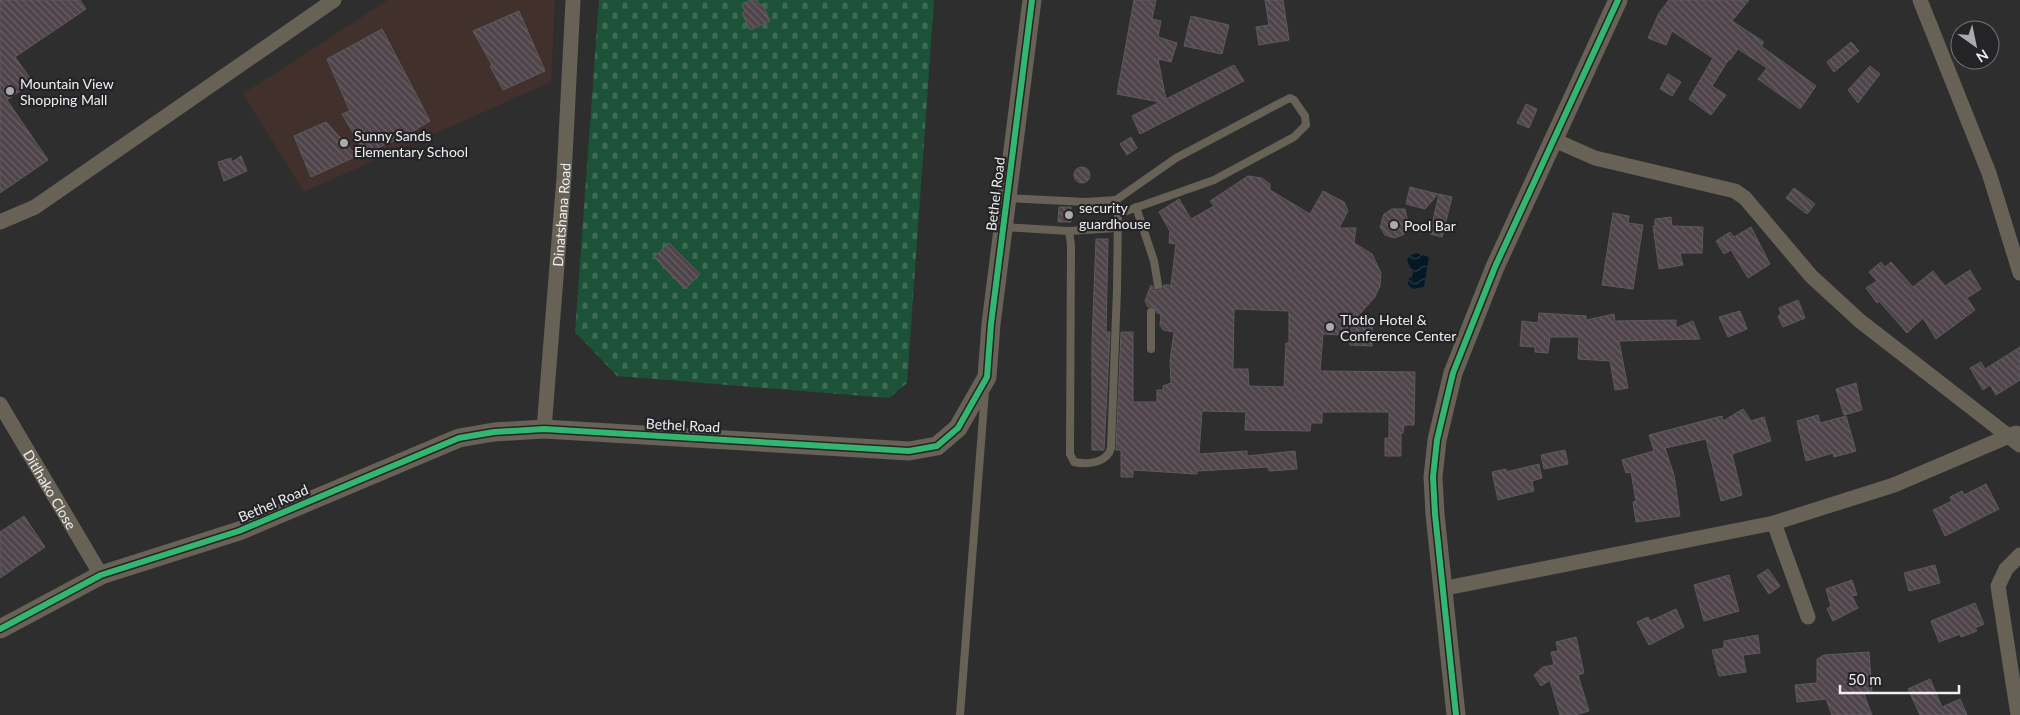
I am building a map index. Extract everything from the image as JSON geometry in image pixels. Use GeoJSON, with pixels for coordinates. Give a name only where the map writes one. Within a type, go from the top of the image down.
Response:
{"type":"FeatureCollection","features":[{"type":"Feature","properties":{"kind":"street"},"geometry":{"type":"LineString","coordinates":[[0,222],[35,207],[334,0]]}},
{"type":"Feature","properties":{"kind":"street","name":"Dinatshana Road"},"geometry":{"type":"LineString","coordinates":[[544,430],[564,177],[573,0]]}},
{"type":"Feature","properties":{"kind":"street","name":"Bethel Road"},"geometry":{"type":"LineString","coordinates":[[0,629],[101,575],[239,531],[458,438],[494,432],[544,430],[909,451],[937,446],[958,428],[987,377],[1003,227],[1032,0]]}},
{"type":"Feature","properties":{"kind":"street"},"geometry":{"type":"LineString","coordinates":[[1456,715],[1441,589],[1434,477],[1437,440],[1453,373],[1495,266],[1552,139],[1618,0]]}},
{"type":"Feature","properties":{"kind":"street"},"geometry":{"type":"LineString","coordinates":[[1920,0],[1988,173],[2020,273]]}},
{"type":"Feature","properties":{"kind":"street"},"geometry":{"type":"LineString","coordinates":[[1552,139],[1596,158],[1735,190],[1746,198],[1811,276],[1860,321],[2017,438]]}},
{"type":"Feature","properties":{"kind":"street","name":"Ditlhako Close"},"geometry":{"type":"LineString","coordinates":[[0,404],[101,575]]}},
{"type":"Feature","properties":{"kind":"street"},"geometry":{"type":"LineString","coordinates":[[1441,589],[1774,523],[1894,485],[2017,438]]}},
{"type":"Feature","properties":{"kind":"street"},"geometry":{"type":"LineString","coordinates":[[1774,523],[1808,617]]}},
{"type":"Feature","properties":{"kind":"street"},"geometry":{"type":"LineString","coordinates":[[2018,715],[1998,586],[2006,569],[2020,555]]}},
{"type":"Feature","properties":{"kind":"lane"},"geometry":{"type":"LineString","coordinates":[[1007,198],[1086,202],[1116,200],[1176,158],[1280,102],[1290,98],[1294,100],[1305,116],[1306,126],[1294,137],[1214,180],[1118,214]]}},
{"type":"Feature","properties":{"kind":"lane"},"geometry":{"type":"LineString","coordinates":[[1069,231],[1071,245],[1068,442],[1070,454],[1074,462],[1084,464],[1103,459],[1109,455],[1112,448],[1117,290],[1116,228],[1118,214],[1116,200]]}},
{"type":"Feature","properties":{"kind":"lane"},"geometry":{"type":"LineString","coordinates":[[1136,207],[1154,261],[1158,285]]}},
{"type":"Feature","properties":{"kind":"lane"},"geometry":{"type":"LineString","coordinates":[[1003,227],[1069,231],[1116,228]]}},
{"type":"Feature","properties":{"kind":"lane"},"geometry":{"type":"LineString","coordinates":[[1151,312],[1151,349]]}},
{"type":"Feature","properties":{"kind":"lane"},"geometry":{"type":"LineString","coordinates":[[960,715],[987,377]]}},
{"type":"Feature","properties":{"kind":"shaded area","name":"Sunny Sands Elementary School"},"geometry":{"type":"Polygon","coordinates":[[[388,0],[555,0],[551,82],[304,192],[243,94],[388,0]]]}},
{"type":"Feature","properties":{"kind":"green space"},"geometry":{"type":"Polygon","coordinates":[[[599,0],[934,0],[907,383],[889,398],[617,376],[575,332],[599,0]]]}},
{"type":"Feature","properties":{"kind":"water"},"geometry":{"type":"Polygon","coordinates":[[[1416,253],[1429,257],[1424,287],[1413,289],[1408,285],[1408,279],[1412,277],[1413,273],[1407,261],[1409,256],[1416,253]]]}},
{"type":"Feature","properties":{"kind":"building","name":"Mountain View Shopping Mall"},"geometry":{"type":"Polygon","coordinates":[[[0,0],[80,0],[86,9],[15,57],[33,82],[7,100],[48,160],[0,193],[0,0]]]}},
{"type":"Feature","properties":{"kind":"building"},"geometry":{"type":"Polygon","coordinates":[[[751,0],[757,0],[760,5],[762,4],[770,21],[750,30],[742,13],[745,12],[742,4],[751,0]]]}},
{"type":"Feature","properties":{"kind":"building"},"geometry":{"type":"Polygon","coordinates":[[[1134,0],[1156,0],[1152,19],[1161,21],[1158,37],[1177,43],[1171,62],[1158,59],[1166,99],[1234,65],[1244,81],[1140,134],[1132,116],[1160,102],[1117,94],[1134,0]]]}},
{"type":"Feature","properties":{"kind":"building"},"geometry":{"type":"Polygon","coordinates":[[[1265,0],[1283,0],[1289,40],[1259,45],[1256,27],[1269,25],[1265,0]]]}},
{"type":"Feature","properties":{"kind":"building"},"geometry":{"type":"Polygon","coordinates":[[[1669,0],[1749,0],[1732,21],[1764,42],[1761,46],[1816,86],[1800,109],[1758,79],[1767,68],[1738,49],[1729,59],[1712,86],[1726,95],[1711,115],[1689,99],[1713,58],[1672,31],[1666,45],[1648,38],[1659,13],[1669,0]]]}},
{"type":"Feature","properties":{"kind":"building"},"geometry":{"type":"Polygon","coordinates":[[[519,11],[545,71],[503,90],[490,66],[492,65],[473,31],[519,11]]]}},
{"type":"Feature","properties":{"kind":"building"},"geometry":{"type":"Polygon","coordinates":[[[1191,16],[1229,25],[1222,54],[1184,46],[1191,16]]]}},
{"type":"Feature","properties":{"kind":"building"},"geometry":{"type":"Polygon","coordinates":[[[382,29],[430,121],[403,137],[365,153],[342,114],[350,111],[327,59],[382,29]]]}},
{"type":"Feature","properties":{"kind":"building"},"geometry":{"type":"Polygon","coordinates":[[[1851,42],[1859,51],[1834,72],[1827,62],[1851,42]]]}},
{"type":"Feature","properties":{"kind":"building"},"geometry":{"type":"Polygon","coordinates":[[[1870,66],[1880,74],[1858,103],[1848,90],[1870,66]]]}},
{"type":"Feature","properties":{"kind":"building"},"geometry":{"type":"Polygon","coordinates":[[[1668,74],[1681,82],[1672,96],[1660,89],[1668,74]]]}},
{"type":"Feature","properties":{"kind":"building"},"geometry":{"type":"Polygon","coordinates":[[[1526,104],[1537,109],[1529,128],[1517,123],[1526,104]]]}},
{"type":"Feature","properties":{"kind":"building"},"geometry":{"type":"Polygon","coordinates":[[[326,122],[357,156],[311,177],[294,136],[326,122]]]}},
{"type":"Feature","properties":{"kind":"building"},"geometry":{"type":"Polygon","coordinates":[[[1131,137],[1137,148],[1127,155],[1120,144],[1131,137]]]}},
{"type":"Feature","properties":{"kind":"building"},"geometry":{"type":"Polygon","coordinates":[[[241,156],[247,171],[224,181],[218,162],[231,158],[232,162],[241,156]]]}},
{"type":"Feature","properties":{"kind":"building"},"geometry":{"type":"Polygon","coordinates":[[[1082,167],[1090,175],[1082,183],[1074,175],[1082,167]]]}},
{"type":"Feature","properties":{"kind":"building","name":"Tlotlo Hotel & Conference Center"},"geometry":{"type":"Polygon","coordinates":[[[1248,176],[1262,178],[1270,184],[1270,190],[1310,214],[1323,191],[1344,202],[1348,211],[1339,228],[1356,228],[1354,243],[1372,254],[1381,273],[1380,286],[1375,297],[1341,335],[1323,334],[1320,371],[1415,372],[1414,425],[1404,425],[1403,433],[1401,433],[1401,456],[1385,456],[1385,438],[1389,438],[1389,412],[1322,412],[1322,423],[1311,423],[1310,431],[1245,430],[1246,412],[1202,411],[1199,454],[1247,451],[1247,456],[1295,451],[1297,469],[1269,471],[1268,467],[1197,471],[1197,474],[1133,470],[1133,477],[1121,477],[1121,450],[1116,450],[1121,332],[1133,332],[1133,402],[1157,402],[1157,390],[1163,390],[1163,386],[1171,383],[1170,361],[1174,332],[1163,330],[1160,325],[1161,314],[1157,313],[1153,307],[1148,307],[1145,301],[1151,285],[1158,291],[1164,285],[1171,285],[1176,244],[1169,243],[1170,231],[1159,212],[1179,199],[1191,219],[1214,206],[1210,201],[1248,176]],[[1234,309],[1233,369],[1248,369],[1249,386],[1284,387],[1286,343],[1289,343],[1289,311],[1234,309]]]}},
{"type":"Feature","properties":{"kind":"building"},"geometry":{"type":"Polygon","coordinates":[[[1410,187],[1438,194],[1425,209],[1406,204],[1410,187]]]}},
{"type":"Feature","properties":{"kind":"building"},"geometry":{"type":"Polygon","coordinates":[[[1794,188],[1815,204],[1807,214],[1786,198],[1794,188]]]}},
{"type":"Feature","properties":{"kind":"building"},"geometry":{"type":"Polygon","coordinates":[[[1439,194],[1452,197],[1442,237],[1430,234],[1439,194]]]}},
{"type":"Feature","properties":{"kind":"building","name":"security guardhouse"},"geometry":{"type":"Polygon","coordinates":[[[1059,207],[1071,207],[1071,222],[1058,222],[1059,207]]]}},
{"type":"Feature","properties":{"kind":"building","name":"Pool Bar"},"geometry":{"type":"Polygon","coordinates":[[[1392,209],[1405,209],[1409,227],[1403,235],[1394,238],[1385,235],[1380,227],[1384,214],[1392,209]]]}},
{"type":"Feature","properties":{"kind":"building"},"geometry":{"type":"Polygon","coordinates":[[[1613,213],[1629,216],[1628,223],[1643,225],[1633,289],[1602,285],[1613,213]]]}},
{"type":"Feature","properties":{"kind":"building"},"geometry":{"type":"Polygon","coordinates":[[[1671,217],[1672,226],[1703,227],[1702,253],[1680,253],[1683,265],[1659,269],[1653,226],[1655,227],[1655,219],[1671,217]]]}},
{"type":"Feature","properties":{"kind":"building"},"geometry":{"type":"Polygon","coordinates":[[[1751,227],[1770,264],[1748,278],[1731,250],[1724,254],[1716,241],[1730,232],[1734,237],[1751,227]]]}},
{"type":"Feature","properties":{"kind":"building"},"geometry":{"type":"Polygon","coordinates":[[[1096,239],[1108,239],[1106,332],[1110,332],[1104,450],[1092,450],[1092,342],[1096,239]]]}},
{"type":"Feature","properties":{"kind":"building"},"geometry":{"type":"Polygon","coordinates":[[[669,243],[700,274],[685,289],[654,257],[669,243]]]}},
{"type":"Feature","properties":{"kind":"building"},"geometry":{"type":"Polygon","coordinates":[[[1881,262],[1885,267],[1891,262],[1913,287],[1933,271],[1945,286],[1970,270],[1981,289],[1967,298],[1975,310],[1936,339],[1923,318],[1907,333],[1879,301],[1877,303],[1866,288],[1877,281],[1869,272],[1881,262]]]}},
{"type":"Feature","properties":{"kind":"building"},"geometry":{"type":"Polygon","coordinates":[[[1798,300],[1805,318],[1783,327],[1778,316],[1781,314],[1779,308],[1798,300]]]}},
{"type":"Feature","properties":{"kind":"building"},"geometry":{"type":"Polygon","coordinates":[[[1740,311],[1747,329],[1728,337],[1719,317],[1740,311]]]}},
{"type":"Feature","properties":{"kind":"building"},"geometry":{"type":"Polygon","coordinates":[[[1539,313],[1586,316],[1586,320],[1614,314],[1615,321],[1676,320],[1676,328],[1693,321],[1700,339],[1619,341],[1628,388],[1615,390],[1610,361],[1578,359],[1579,337],[1550,337],[1548,353],[1535,352],[1535,347],[1520,346],[1522,321],[1538,323],[1539,313]]]}},
{"type":"Feature","properties":{"kind":"building"},"geometry":{"type":"Polygon","coordinates":[[[1351,324],[1372,324],[1372,346],[1350,345],[1351,324]]]}},
{"type":"Feature","properties":{"kind":"building"},"geometry":{"type":"Polygon","coordinates":[[[2020,347],[2020,380],[1996,395],[1990,385],[1983,390],[1970,368],[1981,362],[1985,369],[2020,347]]]}},
{"type":"Feature","properties":{"kind":"building"},"geometry":{"type":"Polygon","coordinates":[[[1856,383],[1862,410],[1844,415],[1836,389],[1856,383]]]}},
{"type":"Feature","properties":{"kind":"building"},"geometry":{"type":"Polygon","coordinates":[[[1743,409],[1751,421],[1764,417],[1771,441],[1732,454],[1742,495],[1721,501],[1706,439],[1665,448],[1674,475],[1680,516],[1636,522],[1633,502],[1636,501],[1631,472],[1626,473],[1622,460],[1654,451],[1649,435],[1722,416],[1723,421],[1743,409]]]}},
{"type":"Feature","properties":{"kind":"building"},"geometry":{"type":"Polygon","coordinates":[[[1818,415],[1820,423],[1846,416],[1856,451],[1834,457],[1833,453],[1806,461],[1797,421],[1818,415]]]}},
{"type":"Feature","properties":{"kind":"building"},"geometry":{"type":"Polygon","coordinates":[[[1565,450],[1568,464],[1544,469],[1541,455],[1565,450]]]}},
{"type":"Feature","properties":{"kind":"building"},"geometry":{"type":"Polygon","coordinates":[[[1539,464],[1542,478],[1532,481],[1534,491],[1498,500],[1492,472],[1506,469],[1506,472],[1539,464]]]}},
{"type":"Feature","properties":{"kind":"building"},"geometry":{"type":"Polygon","coordinates":[[[1986,484],[1999,509],[1945,536],[1933,510],[1952,501],[1950,497],[1962,491],[1964,495],[1986,484]]]}},
{"type":"Feature","properties":{"kind":"building"},"geometry":{"type":"Polygon","coordinates":[[[24,516],[45,547],[0,578],[0,532],[24,516]]]}},
{"type":"Feature","properties":{"kind":"building"},"geometry":{"type":"Polygon","coordinates":[[[1935,565],[1940,583],[1909,591],[1904,573],[1935,565]]]}},
{"type":"Feature","properties":{"kind":"building"},"geometry":{"type":"Polygon","coordinates":[[[1768,569],[1780,586],[1769,594],[1757,576],[1768,569]]]}},
{"type":"Feature","properties":{"kind":"building"},"geometry":{"type":"Polygon","coordinates":[[[1729,575],[1739,611],[1704,621],[1694,585],[1729,575]]]}},
{"type":"Feature","properties":{"kind":"building"},"geometry":{"type":"Polygon","coordinates":[[[1852,580],[1857,595],[1852,596],[1858,608],[1833,621],[1827,609],[1831,606],[1826,589],[1852,580]]]}},
{"type":"Feature","properties":{"kind":"building"},"geometry":{"type":"Polygon","coordinates":[[[1975,603],[1984,624],[1975,628],[1977,631],[1961,637],[1960,634],[1939,642],[1931,621],[1975,603]]]}},
{"type":"Feature","properties":{"kind":"building"},"geometry":{"type":"Polygon","coordinates":[[[1676,609],[1684,627],[1649,645],[1637,622],[1648,617],[1650,621],[1676,609]]]}},
{"type":"Feature","properties":{"kind":"building"},"geometry":{"type":"Polygon","coordinates":[[[1758,635],[1760,653],[1743,655],[1746,672],[1719,676],[1712,650],[1724,648],[1724,641],[1758,635]]]}},
{"type":"Feature","properties":{"kind":"building"},"geometry":{"type":"Polygon","coordinates":[[[1576,637],[1584,673],[1578,675],[1589,711],[1575,715],[1560,715],[1550,680],[1541,686],[1534,675],[1543,667],[1554,665],[1551,652],[1558,651],[1556,642],[1576,637]]]}},
{"type":"Feature","properties":{"kind":"building"},"geometry":{"type":"Polygon","coordinates":[[[1869,652],[1872,693],[1864,694],[1872,715],[1832,715],[1826,699],[1797,702],[1795,685],[1817,683],[1817,659],[1824,655],[1869,652]]]}},
{"type":"Feature","properties":{"kind":"building"},"geometry":{"type":"Polygon","coordinates":[[[1930,679],[1942,707],[1960,699],[1967,715],[1920,715],[1908,689],[1930,679]]]}},
{"type":"Feature","properties":{"kind":"cycle path"},"geometry":{"type":"LineString","coordinates":[[0,629],[101,575],[239,531],[459,438],[494,432],[544,429],[909,451],[937,446],[958,428],[987,377],[991,324],[1032,0]]}},
{"type":"Feature","properties":{"kind":"cycle path"},"geometry":{"type":"LineString","coordinates":[[1456,715],[1435,514],[1433,477],[1437,440],[1453,373],[1495,267],[1618,0]]}},
{"type":"Feature","properties":{"kind":"place","name":"Mountain View Shopping Mall"},"geometry":{"type":"Point","coordinates":[10,91]}},
{"type":"Feature","properties":{"kind":"place","name":"Sunny Sands Elementary School"},"geometry":{"type":"Point","coordinates":[344,143]}},
{"type":"Feature","properties":{"kind":"place","name":"security guardhouse"},"geometry":{"type":"Point","coordinates":[1069,215]}},
{"type":"Feature","properties":{"kind":"place","name":"Pool Bar"},"geometry":{"type":"Point","coordinates":[1394,225]}},
{"type":"Feature","properties":{"kind":"place","name":"Tlotlo Hotel & Conference Center"},"geometry":{"type":"Point","coordinates":[1330,327]}}]}
